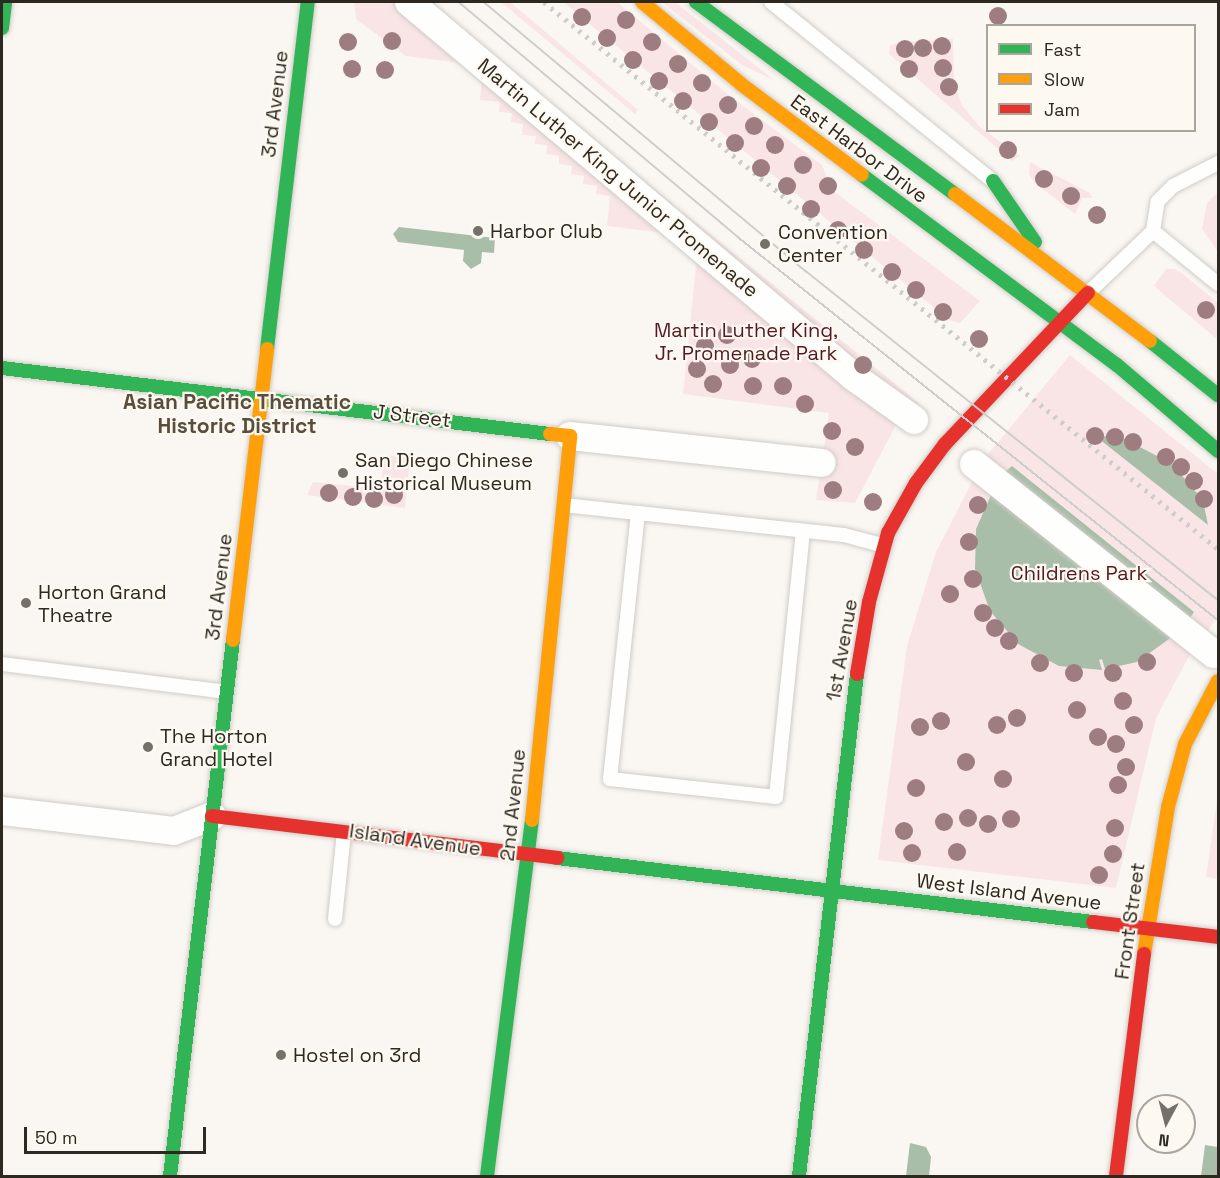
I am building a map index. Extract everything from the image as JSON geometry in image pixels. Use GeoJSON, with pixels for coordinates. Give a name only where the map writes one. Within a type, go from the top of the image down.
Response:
{"type":"FeatureCollection","features":[{"type":"Feature","properties":{"kind":"street"},"geometry":{"type":"LineString","coordinates":[[2,28],[5,2]]}},
{"type":"Feature","properties":{"kind":"street","name":"3rd Avenue"},"geometry":{"type":"LineString","coordinates":[[170,1176],[308,2]]}},
{"type":"Feature","properties":{"kind":"street","name":"Martin Luther King Junior Promenade"},"geometry":{"type":"LineString","coordinates":[[409,2],[854,377],[914,420]]}},
{"type":"Feature","properties":{"kind":"street","name":"East Harbor Drive"},"geometry":{"type":"LineString","coordinates":[[642,2],[741,84],[1117,365],[1218,452]]}},
{"type":"Feature","properties":{"kind":"street","name":"East Harbor Drive"},"geometry":{"type":"LineString","coordinates":[[696,2],[1063,273],[1218,395]]}},
{"type":"Feature","properties":{"kind":"street"},"geometry":{"type":"LineString","coordinates":[[993,181],[1050,264]]}},
{"type":"Feature","properties":{"kind":"street","name":"1st Avenue"},"geometry":{"type":"LineString","coordinates":[[799,1176],[854,689],[869,602],[885,546],[916,483],[945,444],[1058,322],[1088,293]]}},
{"type":"Feature","properties":{"kind":"street","name":"J Street"},"geometry":{"type":"LineString","coordinates":[[2,368],[261,397],[570,436],[822,463]]}},
{"type":"Feature","properties":{"kind":"street","name":"2nd Avenue"},"geometry":{"type":"LineString","coordinates":[[487,1176],[528,856],[570,436]]}},
{"type":"Feature","properties":{"kind":"street"},"geometry":{"type":"LineString","coordinates":[[985,471],[1180,628],[1216,668]]}},
{"type":"Feature","properties":{"kind":"street","name":"Front Street"},"geometry":{"type":"LineString","coordinates":[[1116,1176],[1147,928],[1175,775],[1216,668]]}},
{"type":"Feature","properties":{"kind":"street","name":"Island Avenue"},"geometry":{"type":"LineString","coordinates":[[2,811],[174,831],[212,816],[345,830],[528,856],[830,890]]}},
{"type":"Feature","properties":{"kind":"street","name":"West Island Avenue"},"geometry":{"type":"LineString","coordinates":[[830,890],[1218,937]]}},
{"type":"Feature","properties":{"kind":"lane"},"geometry":{"type":"LineString","coordinates":[[771,2],[993,181]]}},
{"type":"Feature","properties":{"kind":"lane"},"geometry":{"type":"LineString","coordinates":[[1218,163],[1173,186],[1158,201],[1153,231],[1218,284]]}},
{"type":"Feature","properties":{"kind":"lane","name":"1st Avenue"},"geometry":{"type":"LineString","coordinates":[[1088,293],[1153,231]]}},
{"type":"Feature","properties":{"kind":"lane"},"geometry":{"type":"LineString","coordinates":[[564,506],[844,535],[885,546]]}},
{"type":"Feature","properties":{"kind":"lane"},"geometry":{"type":"LineString","coordinates":[[638,513],[610,779],[776,797],[803,531]]}},
{"type":"Feature","properties":{"kind":"lane"},"geometry":{"type":"LineString","coordinates":[[2,664],[226,692]]}},
{"type":"Feature","properties":{"kind":"lane"},"geometry":{"type":"LineString","coordinates":[[335,920],[345,830]]}},
{"type":"Feature","properties":{"kind":"green space","name":"Martin Luther King, Jr. Promenade Park"},"geometry":{"type":"Polygon","coordinates":[[[354,2],[428,2],[674,205],[664,218],[671,224],[683,212],[919,403],[896,425],[855,503],[816,500],[829,413],[683,394],[697,255],[672,234],[607,226],[610,196],[596,194],[597,186],[583,184],[584,176],[571,174],[572,166],[559,164],[559,156],[546,154],[547,145],[535,144],[536,136],[522,135],[523,124],[511,122],[512,113],[499,112],[500,102],[480,100],[482,76],[469,64],[406,56],[356,19],[354,2]]]}},
{"type":"Feature","properties":{"kind":"green space"},"geometry":{"type":"Polygon","coordinates":[[[501,2],[510,2],[638,110],[635,114],[501,2]]]}},
{"type":"Feature","properties":{"kind":"green space"},"geometry":{"type":"Polygon","coordinates":[[[563,2],[617,2],[730,96],[822,165],[832,190],[980,301],[960,323],[949,320],[563,2]]]}},
{"type":"Feature","properties":{"kind":"green space"},"geometry":{"type":"Polygon","coordinates":[[[662,2],[675,2],[774,80],[742,65],[662,2]]]}},
{"type":"Feature","properties":{"kind":"green space"},"geometry":{"type":"Polygon","coordinates":[[[953,39],[954,77],[961,104],[980,127],[1020,156],[1012,161],[889,54],[890,45],[901,42],[953,39]]]}},
{"type":"Feature","properties":{"kind":"green space"},"geometry":{"type":"Polygon","coordinates":[[[1030,162],[1090,193],[1092,198],[1082,198],[1075,214],[1035,183],[1029,174],[1030,162]]]}},
{"type":"Feature","properties":{"kind":"green space"},"geometry":{"type":"Polygon","coordinates":[[[1218,192],[1218,252],[1202,229],[1207,203],[1218,192]]]}},
{"type":"Feature","properties":{"kind":"green space"},"geometry":{"type":"Polygon","coordinates":[[[1166,269],[1175,269],[1183,274],[1218,303],[1218,340],[1154,286],[1166,269]]]}},
{"type":"Feature","properties":{"kind":"green space","name":"Childrens Park"},"geometry":{"type":"Polygon","coordinates":[[[1070,355],[1218,474],[1218,616],[1189,656],[1156,718],[1116,888],[878,860],[907,646],[936,552],[984,459],[1070,355]]]}},
{"type":"Feature","properties":{"kind":"green space"},"geometry":{"type":"Polygon","coordinates":[[[384,455],[410,458],[405,508],[307,495],[313,482],[380,489],[384,455]]]}},
{"type":"Feature","properties":{"kind":"green space"},"geometry":{"type":"Polygon","coordinates":[[[1218,793],[1218,879],[1206,877],[1218,793]]]}},
{"type":"Feature","properties":{"kind":"shaded area"},"geometry":{"type":"Polygon","coordinates":[[[399,227],[495,238],[494,253],[482,252],[481,263],[471,269],[463,261],[464,250],[398,242],[393,234],[399,227]]]}},
{"type":"Feature","properties":{"kind":"shaded area"},"geometry":{"type":"Polygon","coordinates":[[[1094,435],[1122,438],[1171,463],[1203,500],[1208,525],[1094,435]]]}},
{"type":"Feature","properties":{"kind":"shaded area"},"geometry":{"type":"Polygon","coordinates":[[[1012,466],[1194,612],[1190,618],[1005,472],[1012,466]]]}},
{"type":"Feature","properties":{"kind":"shaded area"},"geometry":{"type":"Polygon","coordinates":[[[995,486],[1176,634],[1137,662],[1105,669],[1102,659],[1099,660],[1102,670],[1059,666],[1018,644],[990,611],[975,569],[976,529],[995,486]]]}},
{"type":"Feature","properties":{"kind":"shaded area"},"geometry":{"type":"Polygon","coordinates":[[[910,1143],[926,1147],[931,1157],[929,1176],[906,1176],[910,1143]]]}},
{"type":"Feature","properties":{"kind":"shaded area"},"geometry":{"type":"Polygon","coordinates":[[[1205,1145],[1218,1147],[1218,1176],[1201,1176],[1205,1145]]]}},
{"type":"Feature","properties":{"kind":"tram line"},"geometry":{"type":"LineString","coordinates":[[459,2],[738,237],[1218,620]]}},
{"type":"Feature","properties":{"kind":"tram line"},"geometry":{"type":"LineString","coordinates":[[484,2],[806,271],[1218,600]]}},
{"type":"Feature","properties":{"kind":"railway"},"geometry":{"type":"LineString","coordinates":[[544,2],[1218,549]]}},
{"type":"Feature","properties":{"kind":"traffic: fast"},"geometry":{"type":"LineString","coordinates":[[2,28],[5,2]]}},
{"type":"Feature","properties":{"kind":"traffic: fast"},"geometry":{"type":"LineString","coordinates":[[267,349],[308,2]]}},
{"type":"Feature","properties":{"kind":"traffic: fast"},"geometry":{"type":"LineString","coordinates":[[696,2],[955,194]]}},
{"type":"Feature","properties":{"kind":"traffic: fast"},"geometry":{"type":"LineString","coordinates":[[862,175],[1117,365],[1218,451]]}},
{"type":"Feature","properties":{"kind":"traffic: fast"},"geometry":{"type":"LineString","coordinates":[[993,181],[1035,242]]}},
{"type":"Feature","properties":{"kind":"traffic: fast"},"geometry":{"type":"LineString","coordinates":[[1150,341],[1218,395]]}},
{"type":"Feature","properties":{"kind":"traffic: fast"},"geometry":{"type":"LineString","coordinates":[[2,368],[550,434]]}},
{"type":"Feature","properties":{"kind":"traffic: fast"},"geometry":{"type":"LineString","coordinates":[[170,1176],[233,640]]}},
{"type":"Feature","properties":{"kind":"traffic: fast"},"geometry":{"type":"LineString","coordinates":[[799,1176],[857,674]]}},
{"type":"Feature","properties":{"kind":"traffic: fast"},"geometry":{"type":"LineString","coordinates":[[487,1176],[532,820]]}},
{"type":"Feature","properties":{"kind":"traffic: fast"},"geometry":{"type":"LineString","coordinates":[[557,858],[1093,922]]}},
{"type":"Feature","properties":{"kind":"traffic: slow"},"geometry":{"type":"LineString","coordinates":[[642,2],[741,84],[862,175]]}},
{"type":"Feature","properties":{"kind":"traffic: slow"},"geometry":{"type":"LineString","coordinates":[[955,194],[1150,341]]}},
{"type":"Feature","properties":{"kind":"traffic: slow"},"geometry":{"type":"LineString","coordinates":[[233,640],[267,349]]}},
{"type":"Feature","properties":{"kind":"traffic: slow"},"geometry":{"type":"LineString","coordinates":[[532,820],[570,436],[550,434]]}},
{"type":"Feature","properties":{"kind":"traffic: slow"},"geometry":{"type":"LineString","coordinates":[[1144,954],[1168,807],[1185,744],[1218,681]]}},
{"type":"Feature","properties":{"kind":"traffic: jam"},"geometry":{"type":"LineString","coordinates":[[857,674],[869,602],[888,533],[916,483],[945,444],[1088,293]]}},
{"type":"Feature","properties":{"kind":"traffic: jam"},"geometry":{"type":"LineString","coordinates":[[212,816],[557,858]]}},
{"type":"Feature","properties":{"kind":"traffic: jam"},"geometry":{"type":"LineString","coordinates":[[1093,922],[1218,937]]}},
{"type":"Feature","properties":{"kind":"traffic: jam"},"geometry":{"type":"LineString","coordinates":[[1116,1176],[1144,954]]}},
{"type":"Feature","properties":{"kind":"place","name":"Harbor Club"},"geometry":{"type":"Point","coordinates":[478,231]}},
{"type":"Feature","properties":{"kind":"place","name":"Convention Center"},"geometry":{"type":"Point","coordinates":[765,244]}},
{"type":"Feature","properties":{"kind":"place","name":"San Diego Chinese Historical Museum"},"geometry":{"type":"Point","coordinates":[343,473]}},
{"type":"Feature","properties":{"kind":"place","name":"Horton Grand Theatre"},"geometry":{"type":"Point","coordinates":[26,603]}},
{"type":"Feature","properties":{"kind":"place","name":"The Horton Grand Hotel"},"geometry":{"type":"Point","coordinates":[148,747]}},
{"type":"Feature","properties":{"kind":"place","name":"Hostel on 3rd"},"geometry":{"type":"Point","coordinates":[281,1055]}},
{"type":"Feature","properties":{"kind":"district","name":"Asian Pacific Thematic Historic District"},"geometry":{"type":"Point","coordinates":[237,414]}}]}
